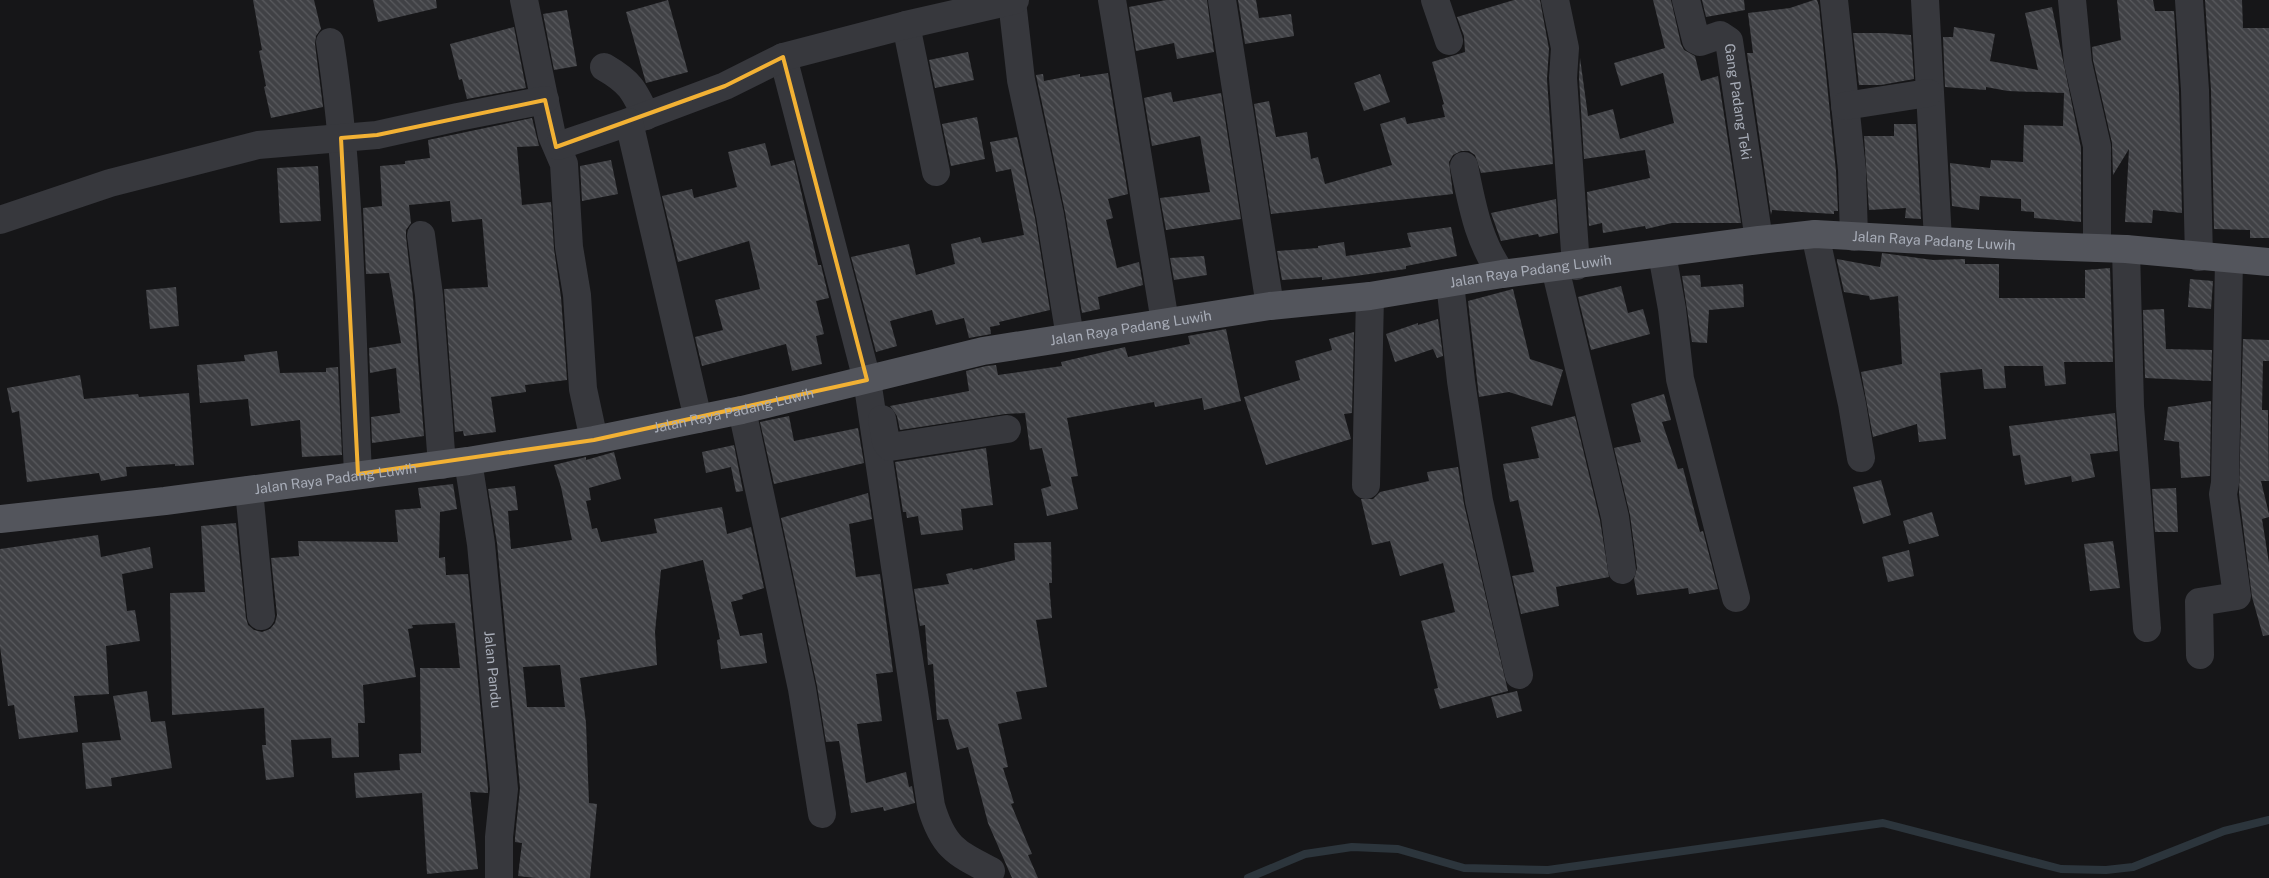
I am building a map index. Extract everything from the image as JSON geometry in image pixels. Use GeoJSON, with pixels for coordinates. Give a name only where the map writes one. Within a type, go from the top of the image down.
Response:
{"type":"FeatureCollection","features":[{"type":"Feature","properties":{"kind":"main road","name":"Jalan Raya Padang Luwih"},"geometry":{"type":"LineString","coordinates":[[0,519],[249,490],[358,474],[468,461],[594,440],[742,410],[983,351],[1270,306],[1370,296],[1502,274],[1759,240],[1815,234],[2126,249],[2269,262]]}},
{"type":"Feature","properties":{"kind":"street"},"geometry":{"type":"LineString","coordinates":[[524,0],[552,136],[558,146],[564,164],[569,247],[577,295],[583,389],[594,440]]}},
{"type":"Feature","properties":{"kind":"street"},"geometry":{"type":"LineString","coordinates":[[558,146],[638,119],[725,86],[783,57],[906,25],[1014,0],[1021,80],[1050,215],[1070,337]]}},
{"type":"Feature","properties":{"kind":"street"},"geometry":{"type":"LineString","coordinates":[[1112,0],[1165,322]]}},
{"type":"Feature","properties":{"kind":"street"},"geometry":{"type":"LineString","coordinates":[[1222,0],[1270,306]]}},
{"type":"Feature","properties":{"kind":"street"},"geometry":{"type":"LineString","coordinates":[[1435,0],[1449,41]]}},
{"type":"Feature","properties":{"kind":"street"},"geometry":{"type":"LineString","coordinates":[[1555,0],[1564,48],[1566,267],[1615,517],[1622,570]]}},
{"type":"Feature","properties":{"kind":"street","name":"Gang Padang Teki"},"geometry":{"type":"LineString","coordinates":[[1686,0],[1696,40],[1700,42],[1720,35],[1729,41],[1759,240]]}},
{"type":"Feature","properties":{"kind":"street"},"geometry":{"type":"LineString","coordinates":[[1834,0],[1852,170],[1854,237]]}},
{"type":"Feature","properties":{"kind":"street"},"geometry":{"type":"LineString","coordinates":[[1925,0],[1928,93],[1938,240]]}},
{"type":"Feature","properties":{"kind":"street"},"geometry":{"type":"LineString","coordinates":[[2072,0],[2078,63],[2097,146],[2097,248]]}},
{"type":"Feature","properties":{"kind":"street"},"geometry":{"type":"LineString","coordinates":[[2188,0],[2195,90],[2199,257]]}},
{"type":"Feature","properties":{"kind":"street"},"geometry":{"type":"LineString","coordinates":[[906,25],[936,172]]}},
{"type":"Feature","properties":{"kind":"street"},"geometry":{"type":"LineString","coordinates":[[330,42],[336,84],[347,220],[358,474]]}},
{"type":"Feature","properties":{"kind":"street"},"geometry":{"type":"LineString","coordinates":[[783,57],[871,379],[886,442],[890,447],[1007,429]]}},
{"type":"Feature","properties":{"kind":"street"},"geometry":{"type":"LineString","coordinates":[[604,67],[620,76],[634,90],[638,119],[698,419]]}},
{"type":"Feature","properties":{"kind":"street"},"geometry":{"type":"LineString","coordinates":[[1844,106],[1928,93]]}},
{"type":"Feature","properties":{"kind":"street"},"geometry":{"type":"LineString","coordinates":[[0,220],[110,183],[249,148],[392,132],[458,116],[545,100]]}},
{"type":"Feature","properties":{"kind":"street"},"geometry":{"type":"LineString","coordinates":[[1464,166],[1478,228],[1492,260],[1502,274]]}},
{"type":"Feature","properties":{"kind":"street"},"geometry":{"type":"LineString","coordinates":[[1815,234],[1852,404],[1861,458]]}},
{"type":"Feature","properties":{"kind":"street"},"geometry":{"type":"LineString","coordinates":[[421,235],[429,295],[442,465]]}},
{"type":"Feature","properties":{"kind":"street"},"geometry":{"type":"LineString","coordinates":[[2126,249],[2130,406],[2147,628]]}},
{"type":"Feature","properties":{"kind":"street"},"geometry":{"type":"LineString","coordinates":[[1662,254],[1672,308],[1680,379],[1736,598]]}},
{"type":"Feature","properties":{"kind":"street"},"geometry":{"type":"LineString","coordinates":[[2200,655],[2199,602],[2237,596],[2223,494],[2225,483],[2229,259]]}},
{"type":"Feature","properties":{"kind":"street"},"geometry":{"type":"LineString","coordinates":[[1450,283],[1464,400],[1479,501],[1519,675]]}},
{"type":"Feature","properties":{"kind":"street"},"geometry":{"type":"LineString","coordinates":[[1366,485],[1370,296]]}},
{"type":"Feature","properties":{"kind":"street"},"geometry":{"type":"LineString","coordinates":[[871,379],[931,806],[946,842],[958,854],[991,871]]}},
{"type":"Feature","properties":{"kind":"street"},"geometry":{"type":"LineString","coordinates":[[742,410],[801,682],[822,814]]}},
{"type":"Feature","properties":{"kind":"street","name":"Jalan Pandu"},"geometry":{"type":"LineString","coordinates":[[468,461],[481,544],[504,789],[499,837],[499,878]]}},
{"type":"Feature","properties":{"kind":"street"},"geometry":{"type":"LineString","coordinates":[[249,490],[261,616]]}},
{"type":"Feature","properties":{"kind":"highlighted area"},"geometry":{"type":"Polygon","coordinates":[[[783,57],[867,380],[594,440],[358,474],[341,138],[377,135],[545,100],[556,147],[725,86],[783,57]]]}},
{"type":"Feature","properties":{"kind":"building"},"geometry":{"type":"Polygon","coordinates":[[[253,0],[314,0],[321,29],[316,36],[315,44],[323,107],[271,118],[264,87],[266,86],[259,51],[262,50],[253,0]]]}},
{"type":"Feature","properties":{"kind":"building"},"geometry":{"type":"Polygon","coordinates":[[[373,0],[436,0],[437,8],[378,22],[373,0]]]}},
{"type":"Feature","properties":{"kind":"building"},"geometry":{"type":"Polygon","coordinates":[[[668,0],[688,72],[646,83],[626,12],[668,0]]]}},
{"type":"Feature","properties":{"kind":"building"},"geometry":{"type":"Polygon","coordinates":[[[1166,0],[1207,0],[1214,52],[1177,59],[1174,43],[1136,51],[1129,7],[1166,0]]]}},
{"type":"Feature","properties":{"kind":"building"},"geometry":{"type":"Polygon","coordinates":[[[1238,0],[1256,0],[1259,18],[1291,14],[1294,36],[1245,44],[1238,0]]]}},
{"type":"Feature","properties":{"kind":"building"},"geometry":{"type":"Polygon","coordinates":[[[1514,0],[1540,0],[1549,49],[1547,79],[1553,164],[1481,173],[1475,155],[1469,151],[1461,151],[1453,155],[1449,162],[1453,194],[1271,214],[1254,104],[1269,101],[1276,137],[1307,132],[1311,159],[1318,157],[1325,184],[1392,165],[1380,124],[1405,117],[1407,124],[1445,117],[1442,105],[1444,104],[1432,62],[1465,52],[1464,36],[1457,17],[1514,0]]]}},
{"type":"Feature","properties":{"kind":"building"},"geometry":{"type":"Polygon","coordinates":[[[1653,0],[1671,0],[1681,44],[1684,50],[1695,56],[1701,81],[1718,76],[1741,223],[1672,223],[1646,229],[1645,226],[1603,233],[1602,223],[1589,226],[1587,192],[1650,178],[1645,150],[1584,159],[1579,78],[1580,58],[1588,116],[1613,109],[1620,139],[1674,123],[1663,73],[1621,86],[1614,63],[1665,48],[1653,0]]]}},
{"type":"Feature","properties":{"kind":"building"},"geometry":{"type":"Polygon","coordinates":[[[1702,0],[1744,0],[1745,10],[1706,17],[1702,0]]]}},
{"type":"Feature","properties":{"kind":"building"},"geometry":{"type":"Polygon","coordinates":[[[1817,0],[1819,6],[1836,171],[1838,211],[1834,211],[1834,214],[1772,210],[1771,215],[1747,53],[1753,53],[1748,13],[1790,8],[1817,0]]]}},
{"type":"Feature","properties":{"kind":"building"},"geometry":{"type":"Polygon","coordinates":[[[2117,0],[2153,0],[2155,11],[2174,11],[2179,91],[2182,213],[2153,210],[2152,223],[2125,222],[2129,149],[2113,175],[2112,143],[2093,60],[2092,47],[2121,40],[2117,0]]]}},
{"type":"Feature","properties":{"kind":"building"},"geometry":{"type":"Polygon","coordinates":[[[2205,0],[2242,0],[2243,28],[2269,28],[2269,238],[2250,238],[2250,230],[2214,229],[2211,90],[2205,0]]]}},
{"type":"Feature","properties":{"kind":"building"},"geometry":{"type":"Polygon","coordinates":[[[2052,7],[2081,148],[2081,222],[2034,218],[2034,212],[2021,211],[2021,199],[1980,196],[1979,210],[1952,206],[1950,163],[1990,168],[1991,160],[2023,162],[2024,125],[2063,126],[2064,93],[2008,91],[1986,87],[1986,90],[1945,87],[1943,37],[1953,37],[1954,27],[1995,34],[1990,61],[2038,70],[2025,13],[2052,7]]]}},
{"type":"Feature","properties":{"kind":"building"},"geometry":{"type":"Polygon","coordinates":[[[567,10],[577,66],[554,70],[543,14],[567,10]]]}},
{"type":"Feature","properties":{"kind":"building"},"geometry":{"type":"Polygon","coordinates":[[[514,27],[526,88],[467,99],[462,79],[459,80],[450,44],[514,27]]]}},
{"type":"Feature","properties":{"kind":"building"},"geometry":{"type":"Polygon","coordinates":[[[1853,33],[1911,35],[1914,79],[1881,85],[1859,85],[1853,33]]]}},
{"type":"Feature","properties":{"kind":"building"},"geometry":{"type":"Polygon","coordinates":[[[968,52],[974,80],[935,88],[929,60],[968,52]]]}},
{"type":"Feature","properties":{"kind":"building"},"geometry":{"type":"Polygon","coordinates":[[[1108,73],[1128,194],[1108,199],[1113,218],[1106,220],[1117,268],[1139,262],[1143,285],[1098,297],[1100,309],[1082,313],[1065,212],[1036,75],[1043,74],[1044,81],[1080,74],[1080,77],[1108,73]]]}},
{"type":"Feature","properties":{"kind":"building"},"geometry":{"type":"Polygon","coordinates":[[[1380,74],[1390,102],[1364,111],[1354,83],[1380,74]]]}},
{"type":"Feature","properties":{"kind":"building"},"geometry":{"type":"Polygon","coordinates":[[[1171,92],[1173,102],[1221,93],[1241,219],[1166,230],[1160,198],[1210,192],[1200,136],[1152,146],[1144,98],[1171,92]]]}},
{"type":"Feature","properties":{"kind":"building"},"geometry":{"type":"Polygon","coordinates":[[[977,117],[985,159],[951,166],[942,124],[977,117]]]}},
{"type":"Feature","properties":{"kind":"building"},"geometry":{"type":"Polygon","coordinates":[[[532,118],[539,146],[517,147],[522,205],[551,202],[567,380],[525,385],[526,392],[491,397],[496,432],[464,436],[463,431],[455,432],[444,289],[488,287],[482,219],[452,222],[450,201],[409,205],[411,223],[406,230],[406,237],[413,297],[424,436],[372,443],[371,417],[400,413],[396,368],[370,373],[369,348],[401,343],[389,273],[366,274],[363,208],[382,206],[380,166],[405,164],[405,161],[430,158],[428,140],[532,118]]]}},
{"type":"Feature","properties":{"kind":"building"},"geometry":{"type":"Polygon","coordinates":[[[1894,124],[1916,124],[1921,219],[1905,218],[1906,208],[1869,210],[1864,136],[1894,136],[1894,124]]]}},
{"type":"Feature","properties":{"kind":"building"},"geometry":{"type":"Polygon","coordinates":[[[1017,137],[1035,218],[1050,310],[999,322],[1000,325],[990,327],[991,334],[969,338],[964,318],[936,325],[932,310],[890,321],[897,346],[876,352],[851,257],[909,244],[916,275],[955,264],[951,244],[980,237],[982,243],[1024,235],[1011,169],[996,172],[990,142],[1017,137]]]}},
{"type":"Feature","properties":{"kind":"building"},"geometry":{"type":"Polygon","coordinates":[[[765,143],[771,166],[794,160],[818,265],[821,265],[829,298],[816,301],[824,334],[816,336],[822,364],[792,371],[786,344],[702,366],[695,337],[723,330],[715,300],[760,289],[749,241],[678,262],[662,196],[692,189],[694,198],[737,187],[728,152],[765,143]]]}},
{"type":"Feature","properties":{"kind":"building"},"geometry":{"type":"Polygon","coordinates":[[[611,160],[618,194],[582,201],[580,166],[611,160]]]}},
{"type":"Feature","properties":{"kind":"building"},"geometry":{"type":"Polygon","coordinates":[[[318,166],[321,221],[280,223],[277,168],[318,166]]]}},
{"type":"Feature","properties":{"kind":"building"},"geometry":{"type":"Polygon","coordinates":[[[1556,199],[1558,233],[1539,237],[1538,234],[1501,241],[1491,213],[1556,199]]]}},
{"type":"Feature","properties":{"kind":"building"},"geometry":{"type":"Polygon","coordinates":[[[1451,227],[1457,256],[1406,266],[1406,269],[1355,276],[1322,280],[1322,277],[1282,280],[1277,251],[1318,248],[1318,246],[1344,242],[1346,256],[1411,247],[1407,233],[1451,227]]]}},
{"type":"Feature","properties":{"kind":"building"},"geometry":{"type":"Polygon","coordinates":[[[1882,253],[1933,260],[1965,259],[1965,264],[1999,264],[1999,298],[2085,298],[2085,270],[2110,268],[2113,362],[2064,362],[2066,384],[2045,386],[2043,366],[2004,366],[2006,388],[1984,389],[1982,369],[1940,373],[1946,439],[1919,442],[1917,424],[1873,437],[1861,372],[1902,364],[1898,296],[1870,300],[1869,296],[1844,292],[1837,259],[1880,267],[1882,253]]]}},
{"type":"Feature","properties":{"kind":"building"},"geometry":{"type":"Polygon","coordinates":[[[1204,256],[1207,275],[1174,280],[1170,258],[1204,256]]]}},
{"type":"Feature","properties":{"kind":"building"},"geometry":{"type":"Polygon","coordinates":[[[1700,275],[1701,287],[1743,284],[1744,307],[1709,310],[1707,343],[1692,342],[1682,276],[1700,275]]]}},
{"type":"Feature","properties":{"kind":"building"},"geometry":{"type":"Polygon","coordinates":[[[2190,279],[2213,281],[2211,309],[2188,307],[2190,279]]]}},
{"type":"Feature","properties":{"kind":"building"},"geometry":{"type":"Polygon","coordinates":[[[1621,286],[1628,313],[1643,309],[1650,334],[1591,350],[1578,297],[1621,286]]]}},
{"type":"Feature","properties":{"kind":"building"},"geometry":{"type":"Polygon","coordinates":[[[176,287],[179,326],[150,329],[146,290],[176,287]]]}},
{"type":"Feature","properties":{"kind":"building"},"geometry":{"type":"Polygon","coordinates":[[[1513,289],[1530,359],[1563,370],[1552,406],[1509,392],[1479,397],[1468,301],[1513,289]]]}},
{"type":"Feature","properties":{"kind":"building"},"geometry":{"type":"Polygon","coordinates":[[[2164,309],[2166,349],[2212,350],[2211,381],[2145,378],[2143,310],[2164,309]]]}},
{"type":"Feature","properties":{"kind":"building"},"geometry":{"type":"Polygon","coordinates":[[[1438,319],[1443,356],[1437,358],[1433,349],[1395,362],[1386,334],[1418,323],[1418,325],[1438,319]]]}},
{"type":"Feature","properties":{"kind":"building"},"geometry":{"type":"Polygon","coordinates":[[[1226,329],[1241,401],[1204,410],[1202,398],[1155,407],[1154,402],[1067,418],[1078,476],[1071,477],[1078,509],[1047,516],[1041,489],[1051,486],[1042,448],[1030,450],[1025,413],[1005,414],[900,430],[897,416],[890,406],[969,391],[966,371],[986,366],[996,365],[998,375],[1062,366],[1061,362],[1125,347],[1128,357],[1190,344],[1188,336],[1226,329]]]}},
{"type":"Feature","properties":{"kind":"building"},"geometry":{"type":"Polygon","coordinates":[[[1354,332],[1352,413],[1344,414],[1351,439],[1266,465],[1244,397],[1300,380],[1295,361],[1332,350],[1329,339],[1354,332]]]}},
{"type":"Feature","properties":{"kind":"building"},"geometry":{"type":"Polygon","coordinates":[[[2243,339],[2269,340],[2269,361],[2263,361],[2262,410],[2268,410],[2269,481],[2261,481],[2269,514],[2269,517],[2262,519],[2269,563],[2269,635],[2263,636],[2252,597],[2239,494],[2243,339]]]}},
{"type":"Feature","properties":{"kind":"building"},"geometry":{"type":"Polygon","coordinates":[[[277,351],[280,373],[326,372],[326,368],[338,367],[342,455],[302,457],[300,420],[251,426],[248,399],[200,403],[197,365],[245,361],[244,355],[277,351]]]}},
{"type":"Feature","properties":{"kind":"building"},"geometry":{"type":"Polygon","coordinates":[[[80,375],[84,399],[138,394],[139,397],[189,393],[194,465],[175,466],[175,464],[126,467],[127,476],[101,481],[99,473],[27,482],[19,411],[12,413],[7,388],[80,375]]]}},
{"type":"Feature","properties":{"kind":"building"},"geometry":{"type":"Polygon","coordinates":[[[1664,394],[1671,420],[1662,422],[1678,469],[1683,468],[1700,532],[1703,531],[1718,589],[1689,594],[1688,588],[1637,595],[1634,579],[1637,568],[1630,515],[1614,448],[1641,442],[1631,404],[1664,394]]]}},
{"type":"Feature","properties":{"kind":"building"},"geometry":{"type":"Polygon","coordinates":[[[2211,401],[2210,476],[2181,478],[2179,442],[2164,440],[2168,407],[2211,401]]]}},
{"type":"Feature","properties":{"kind":"building"},"geometry":{"type":"Polygon","coordinates":[[[2115,413],[2118,451],[2090,454],[2095,477],[2072,482],[2071,476],[2025,485],[2020,455],[2013,456],[2009,426],[2115,413]]]}},
{"type":"Feature","properties":{"kind":"building"},"geometry":{"type":"Polygon","coordinates":[[[789,416],[794,441],[858,428],[864,463],[774,484],[760,422],[789,416]]]}},
{"type":"Feature","properties":{"kind":"building"},"geometry":{"type":"Polygon","coordinates":[[[1575,416],[1600,520],[1609,577],[1556,587],[1559,606],[1521,614],[1512,576],[1534,572],[1518,500],[1510,502],[1503,464],[1539,458],[1531,427],[1575,416]]]}},
{"type":"Feature","properties":{"kind":"building"},"geometry":{"type":"Polygon","coordinates":[[[734,445],[743,491],[736,492],[731,467],[706,473],[702,452],[734,445]]]}},
{"type":"Feature","properties":{"kind":"building"},"geometry":{"type":"Polygon","coordinates":[[[986,448],[993,505],[961,509],[963,530],[921,535],[918,516],[907,518],[906,512],[903,512],[895,462],[986,448]]]}},
{"type":"Feature","properties":{"kind":"building"},"geometry":{"type":"Polygon","coordinates":[[[614,452],[621,479],[589,488],[591,500],[586,501],[592,529],[597,528],[601,542],[657,533],[654,519],[722,507],[727,534],[751,527],[764,588],[742,595],[743,599],[731,602],[740,636],[762,633],[767,663],[721,669],[717,640],[720,639],[703,560],[661,570],[655,632],[657,665],[580,678],[586,723],[589,803],[597,804],[590,878],[518,876],[522,843],[515,842],[515,838],[520,788],[497,543],[488,489],[515,486],[518,510],[508,511],[511,549],[572,540],[561,487],[554,465],[586,457],[586,460],[614,452]],[[560,665],[523,667],[527,707],[565,707],[560,665]]]}},
{"type":"Feature","properties":{"kind":"building"},"geometry":{"type":"Polygon","coordinates":[[[1458,467],[1464,504],[1508,691],[1440,709],[1434,689],[1438,688],[1421,621],[1455,612],[1443,563],[1400,576],[1390,541],[1372,545],[1361,499],[1373,499],[1380,492],[1429,481],[1427,472],[1458,467]]]}},
{"type":"Feature","properties":{"kind":"building"},"geometry":{"type":"Polygon","coordinates":[[[1881,480],[1891,515],[1863,524],[1853,487],[1881,480]]]}},
{"type":"Feature","properties":{"kind":"building"},"geometry":{"type":"Polygon","coordinates":[[[453,484],[457,509],[440,512],[439,558],[445,557],[446,575],[468,574],[488,793],[470,792],[478,869],[427,874],[422,793],[356,798],[354,773],[400,770],[399,754],[421,753],[420,668],[460,668],[455,623],[412,625],[413,628],[408,629],[416,677],[363,685],[365,723],[358,723],[359,757],[332,758],[331,738],[291,740],[294,777],[266,780],[262,745],[266,745],[264,708],[172,715],[170,593],[205,592],[201,526],[236,523],[248,625],[254,630],[262,632],[270,629],[275,623],[277,615],[271,558],[299,556],[298,541],[398,542],[395,510],[421,508],[418,488],[453,484]]]}},
{"type":"Feature","properties":{"kind":"building"},"geometry":{"type":"Polygon","coordinates":[[[2176,488],[2178,532],[2155,532],[2152,489],[2176,488]]]}},
{"type":"Feature","properties":{"kind":"building"},"geometry":{"type":"Polygon","coordinates":[[[868,493],[872,519],[849,524],[856,577],[880,574],[893,672],[876,674],[882,721],[857,724],[866,783],[906,772],[909,787],[912,786],[915,803],[884,811],[883,807],[851,813],[839,741],[826,742],[817,686],[781,518],[868,493]]]}},
{"type":"Feature","properties":{"kind":"building"},"geometry":{"type":"Polygon","coordinates":[[[1932,512],[1939,536],[1909,544],[1903,521],[1932,512]]]}},
{"type":"Feature","properties":{"kind":"building"},"geometry":{"type":"Polygon","coordinates":[[[98,535],[101,557],[150,547],[153,568],[122,574],[127,611],[135,610],[140,641],[106,646],[109,694],[74,696],[78,732],[19,739],[14,705],[8,706],[0,647],[0,549],[98,535]]]}},
{"type":"Feature","properties":{"kind":"building"},"geometry":{"type":"Polygon","coordinates":[[[2113,541],[2120,588],[2090,591],[2084,544],[2113,541]]]}},
{"type":"Feature","properties":{"kind":"building"},"geometry":{"type":"Polygon","coordinates":[[[1051,542],[1052,583],[1049,583],[1052,618],[1036,620],[1047,687],[1016,692],[1022,719],[998,724],[1008,767],[1003,768],[1014,803],[1011,804],[1032,854],[1028,855],[1038,878],[1012,878],[988,823],[968,747],[957,750],[948,719],[937,720],[933,664],[928,665],[925,625],[920,626],[914,589],[949,584],[946,574],[1015,560],[1014,543],[1051,542]]]}},
{"type":"Feature","properties":{"kind":"building"},"geometry":{"type":"Polygon","coordinates":[[[1909,550],[1914,576],[1888,582],[1882,557],[1909,550]]]}},
{"type":"Feature","properties":{"kind":"building"},"geometry":{"type":"Polygon","coordinates":[[[147,691],[151,722],[165,721],[172,768],[111,778],[112,786],[86,789],[82,743],[121,740],[113,696],[147,691]]]}},
{"type":"Feature","properties":{"kind":"building"},"geometry":{"type":"Polygon","coordinates":[[[1517,691],[1522,711],[1497,718],[1491,697],[1517,691]]]}},
{"type":"Feature","properties":{"kind":"waterway"},"geometry":{"type":"LineString","coordinates":[[1248,878],[1305,854],[1352,847],[1398,849],[1464,868],[1548,870],[1883,823],[2061,869],[2106,870],[2133,867],[2224,831],[2269,820]]}}]}
